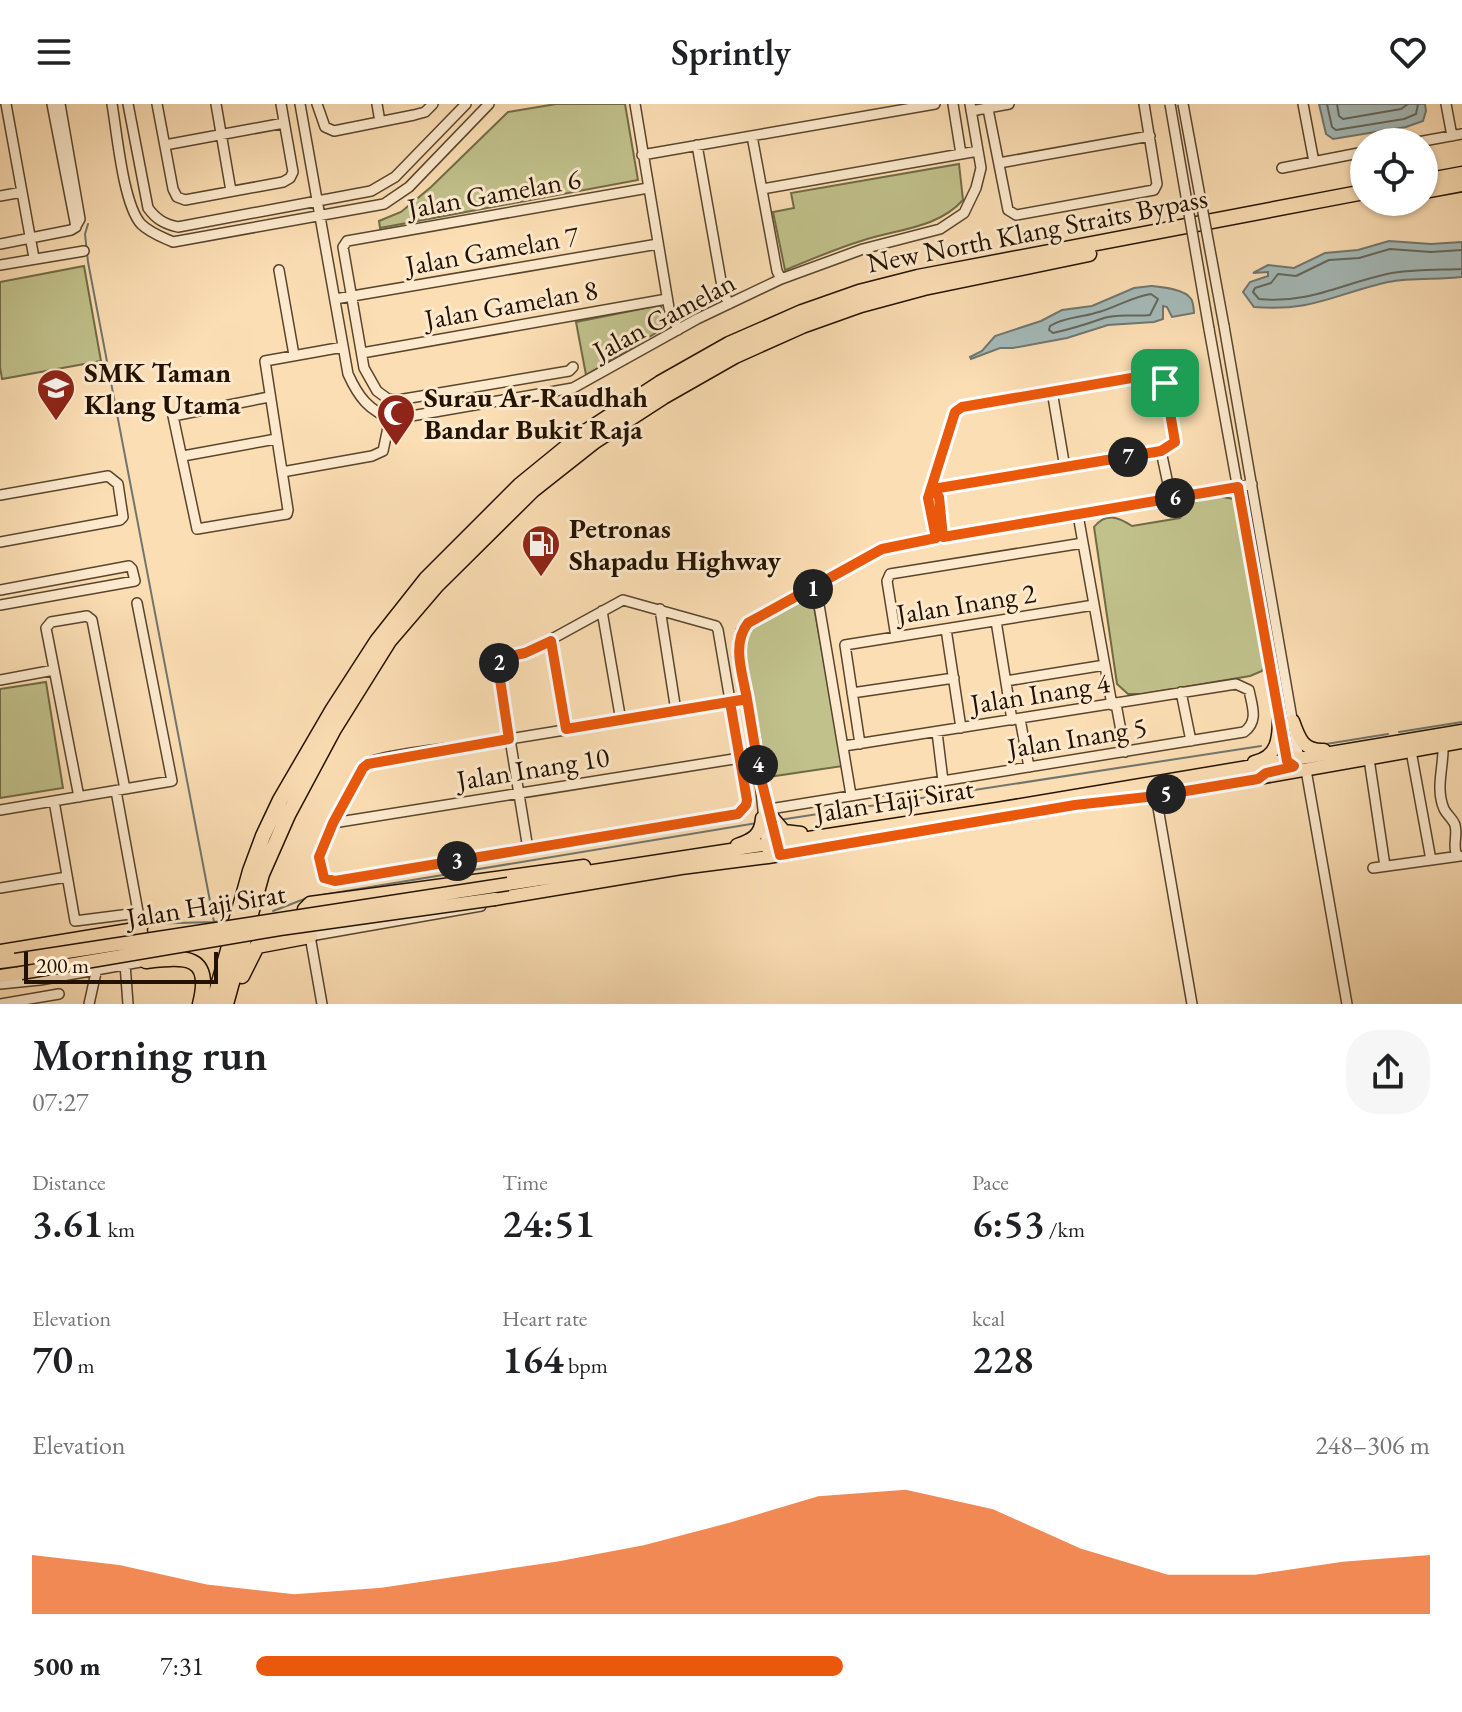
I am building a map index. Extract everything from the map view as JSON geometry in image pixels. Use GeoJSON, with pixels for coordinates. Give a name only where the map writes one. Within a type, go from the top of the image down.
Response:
{"type":"FeatureCollection","features":[{"type":"Feature","properties":{"kind":"highway"},"geometry":{"type":"LineString","coordinates":[[1438,178],[1462,174]]}},
{"type":"Feature","properties":{"kind":"highway"},"geometry":{"type":"LineString","coordinates":[[1438,188],[1462,184]]}},
{"type":"Feature","properties":{"kind":"highway","name":"New North Klang Straits Bypass"},"geometry":{"type":"LineString","coordinates":[[213,1004],[250,871],[263,836],[325,722],[377,641],[426,579],[520,485],[585,432],[660,383],[729,344],[802,312],[859,292],[918,277],[1350,195]]}},
{"type":"Feature","properties":{"kind":"highway","name":"New North Klang Straits Bypass"},"geometry":{"type":"LineString","coordinates":[[228,1004],[262,874],[288,815],[334,729],[389,641],[437,585],[533,490],[595,441],[735,356],[802,326],[861,305],[924,288],[1173,236],[1350,204]]}},
{"type":"Feature","properties":{"kind":"highway"},"geometry":{"type":"LineString","coordinates":[[228,1004],[257,946],[310,936]]}},
{"type":"Feature","properties":{"kind":"highway"},"geometry":{"type":"LineString","coordinates":[[146,961],[181,957],[191,961],[204,978],[200,1004]]}},
{"type":"Feature","properties":{"kind":"main road"},"geometry":{"type":"LineString","coordinates":[[1126,788],[1262,760],[1276,748],[1279,717]]}},
{"type":"Feature","properties":{"kind":"main road"},"geometry":{"type":"LineString","coordinates":[[1293,721],[1300,740],[1312,751],[1366,753]]}},
{"type":"Feature","properties":{"kind":"main road"},"geometry":{"type":"LineString","coordinates":[[1297,764],[1412,745],[1462,733]]}},
{"type":"Feature","properties":{"kind":"main road","name":"Jalan Haji Sirat"},"geometry":{"type":"LineString","coordinates":[[0,976],[280,929],[495,899],[681,868],[874,828],[1412,745],[1443,746],[1462,742]]}},
{"type":"Feature","properties":{"kind":"main road","name":"Jalan Haji Sirat"},"geometry":{"type":"LineString","coordinates":[[0,962],[719,852],[773,850],[1156,796],[1258,779],[1266,773],[1297,764]]}},
{"type":"Feature","properties":{"kind":"main road"},"geometry":{"type":"LineString","coordinates":[[719,852],[746,842],[769,822],[791,834],[874,828]]}},
{"type":"Feature","properties":{"kind":"main road"},"geometry":{"type":"LineString","coordinates":[[310,936],[304,909],[310,903],[556,868],[669,861]]}},
{"type":"Feature","properties":{"kind":"main road"},"geometry":{"type":"LineString","coordinates":[[0,951],[140,922]]}},
{"type":"Feature","properties":{"kind":"street"},"geometry":{"type":"LineString","coordinates":[[6,104],[34,258]]}},
{"type":"Feature","properties":{"kind":"street"},"geometry":{"type":"LineString","coordinates":[[52,104],[76,227]]}},
{"type":"Feature","properties":{"kind":"street"},"geometry":{"type":"LineString","coordinates":[[0,244],[76,227],[80,219],[60,104]]}},
{"type":"Feature","properties":{"kind":"street"},"geometry":{"type":"LineString","coordinates":[[112,104],[130,207],[141,223],[155,235],[173,242],[384,204],[395,199],[489,104]]}},
{"type":"Feature","properties":{"kind":"street"},"geometry":{"type":"LineString","coordinates":[[128,104],[148,208],[167,225],[178,227],[371,191],[384,185],[466,104]]}},
{"type":"Feature","properties":{"kind":"street"},"geometry":{"type":"LineString","coordinates":[[157,104],[173,189],[177,197],[185,200],[283,182],[290,178],[293,172],[281,104]]}},
{"type":"Feature","properties":{"kind":"street"},"geometry":{"type":"LineString","coordinates":[[216,104],[231,191]]}},
{"type":"Feature","properties":{"kind":"street"},"geometry":{"type":"LineString","coordinates":[[282,472],[372,456],[383,451],[390,418],[370,408],[356,392],[348,374],[300,104]]}},
{"type":"Feature","properties":{"kind":"street"},"geometry":{"type":"LineString","coordinates":[[317,104],[325,127],[334,131],[425,112],[433,104]]}},
{"type":"Feature","properties":{"kind":"street"},"geometry":{"type":"LineString","coordinates":[[377,104],[380,122]]}},
{"type":"Feature","properties":{"kind":"street"},"geometry":{"type":"LineString","coordinates":[[642,155],[935,104]]}},
{"type":"Feature","properties":{"kind":"street"},"geometry":{"type":"LineString","coordinates":[[953,104],[961,154]]}},
{"type":"Feature","properties":{"kind":"street"},"geometry":{"type":"LineString","coordinates":[[970,108],[1009,104]]}},
{"type":"Feature","properties":{"kind":"street"},"geometry":{"type":"LineString","coordinates":[[988,106],[1011,214],[1154,190],[1157,184],[1144,104]]}},
{"type":"Feature","properties":{"kind":"street"},"geometry":{"type":"LineString","coordinates":[[1170,104],[1279,717],[1297,764]]}},
{"type":"Feature","properties":{"kind":"street"},"geometry":{"type":"LineString","coordinates":[[1183,104],[1293,721],[1297,764],[1347,1004]]}},
{"type":"Feature","properties":{"kind":"street"},"geometry":{"type":"LineString","coordinates":[[1303,104],[1314,162]]}},
{"type":"Feature","properties":{"kind":"street"},"geometry":{"type":"LineString","coordinates":[[1446,104],[1457,135]]}},
{"type":"Feature","properties":{"kind":"street"},"geometry":{"type":"LineString","coordinates":[[634,105],[668,303],[678,330]]}},
{"type":"Feature","properties":{"kind":"street","name":"Jalan Gamelan"},"geometry":{"type":"LineString","coordinates":[[390,418],[414,417],[573,388],[779,275],[940,229],[964,213],[981,168],[970,108]]}},
{"type":"Feature","properties":{"kind":"street"},"geometry":{"type":"LineString","coordinates":[[165,145],[284,123]]}},
{"type":"Feature","properties":{"kind":"street"},"geometry":{"type":"LineString","coordinates":[[752,136],[779,275]]}},
{"type":"Feature","properties":{"kind":"street"},"geometry":{"type":"LineString","coordinates":[[999,163],[1150,136]]}},
{"type":"Feature","properties":{"kind":"street"},"geometry":{"type":"LineString","coordinates":[[697,145],[723,292],[729,304]]}},
{"type":"Feature","properties":{"kind":"street"},"geometry":{"type":"LineString","coordinates":[[0,150],[14,147]]}},
{"type":"Feature","properties":{"kind":"street"},"geometry":{"type":"LineString","coordinates":[[762,189],[978,151]]}},
{"type":"Feature","properties":{"kind":"street"},"geometry":{"type":"LineString","coordinates":[[1282,168],[1350,155]]}},
{"type":"Feature","properties":{"kind":"street","name":"Jalan Gamelan 6"},"geometry":{"type":"LineString","coordinates":[[352,297],[343,247],[347,241],[648,188]]}},
{"type":"Feature","properties":{"kind":"street"},"geometry":{"type":"LineString","coordinates":[[0,196],[22,192]]}},
{"type":"Feature","properties":{"kind":"street","name":"Jalan Gamelan 7"},"geometry":{"type":"LineString","coordinates":[[335,299],[658,244]]}},
{"type":"Feature","properties":{"kind":"street"},"geometry":{"type":"LineString","coordinates":[[0,265],[84,251]]}},
{"type":"Feature","properties":{"kind":"street"},"geometry":{"type":"LineString","coordinates":[[279,270],[294,355]]}},
{"type":"Feature","properties":{"kind":"street"},"geometry":{"type":"LineString","coordinates":[[352,297],[368,376],[377,391],[388,399],[398,400],[562,372],[573,367]]}},
{"type":"Feature","properties":{"kind":"street","name":"Jalan Gamelan 8"},"geometry":{"type":"LineString","coordinates":[[362,353],[668,303]]}},
{"type":"Feature","properties":{"kind":"street"},"geometry":{"type":"LineString","coordinates":[[269,397],[176,414],[173,418],[199,530],[287,514],[265,361],[343,347]]}},
{"type":"Feature","properties":{"kind":"street"},"geometry":{"type":"LineString","coordinates":[[933,489],[1161,451],[1175,442],[1165,383],[1155,374],[962,407],[955,412],[928,498],[940,538]]}},
{"type":"Feature","properties":{"kind":"street"},"geometry":{"type":"LineString","coordinates":[[1052,391],[1065,468]]}},
{"type":"Feature","properties":{"kind":"street"},"geometry":{"type":"LineString","coordinates":[[183,456],[276,439]]}},
{"type":"Feature","properties":{"kind":"street"},"geometry":{"type":"LineString","coordinates":[[1161,451],[1168,484]]}},
{"type":"Feature","properties":{"kind":"street"},"geometry":{"type":"LineString","coordinates":[[0,495],[108,476],[118,484],[123,517],[0,542]]}},
{"type":"Feature","properties":{"kind":"street"},"geometry":{"type":"LineString","coordinates":[[773,850],[738,642],[741,631],[748,623],[882,549],[1252,484]]}},
{"type":"Feature","properties":{"kind":"street"},"geometry":{"type":"LineString","coordinates":[[1078,515],[1105,665],[1125,752]]}},
{"type":"Feature","properties":{"kind":"street"},"geometry":{"type":"LineString","coordinates":[[896,637],[887,581],[890,574],[1083,543]]}},
{"type":"Feature","properties":{"kind":"street"},"geometry":{"type":"LineString","coordinates":[[0,590],[129,566],[135,581],[0,605]]}},
{"type":"Feature","properties":{"kind":"street"},"geometry":{"type":"LineString","coordinates":[[816,587],[851,795]]}},
{"type":"Feature","properties":{"kind":"street"},"geometry":{"type":"LineString","coordinates":[[528,849],[509,739],[499,661],[551,641],[623,600],[716,626],[730,702],[740,758],[747,800],[738,814],[528,849],[329,880],[324,878],[318,862],[333,823],[363,768],[374,761],[509,739],[566,729],[621,721],[676,711],[730,702],[747,699]]}},
{"type":"Feature","properties":{"kind":"street"},"geometry":{"type":"LineString","coordinates":[[0,810],[172,781],[137,603]]}},
{"type":"Feature","properties":{"kind":"street","name":"Jalan Inang 2"},"geometry":{"type":"LineString","coordinates":[[852,693],[845,645],[1094,605]]}},
{"type":"Feature","properties":{"kind":"street"},"geometry":{"type":"LineString","coordinates":[[660,609],[676,711]]}},
{"type":"Feature","properties":{"kind":"street"},"geometry":{"type":"LineString","coordinates":[[602,611],[621,721]]}},
{"type":"Feature","properties":{"kind":"street"},"geometry":{"type":"LineString","coordinates":[[0,984],[146,961],[148,949],[140,922],[92,620],[87,616],[47,625],[79,797]]}},
{"type":"Feature","properties":{"kind":"street"},"geometry":{"type":"LineString","coordinates":[[996,621],[1006,681],[1029,767]]}},
{"type":"Feature","properties":{"kind":"street"},"geometry":{"type":"LineString","coordinates":[[946,629],[961,728]]}},
{"type":"Feature","properties":{"kind":"street"},"geometry":{"type":"LineString","coordinates":[[551,641],[566,729]]}},
{"type":"Feature","properties":{"kind":"street"},"geometry":{"type":"LineString","coordinates":[[1006,681],[1105,665]]}},
{"type":"Feature","properties":{"kind":"street"},"geometry":{"type":"LineString","coordinates":[[0,680],[54,670]]}},
{"type":"Feature","properties":{"kind":"street"},"geometry":{"type":"LineString","coordinates":[[860,744],[852,693],[954,678]]}},
{"type":"Feature","properties":{"kind":"street","name":"Jalan Inang 4"},"geometry":{"type":"LineString","coordinates":[[844,746],[1181,692],[1236,684],[1243,686]]}},
{"type":"Feature","properties":{"kind":"street","name":"Jalan Inang 5"},"geometry":{"type":"LineString","coordinates":[[769,822],[851,795],[1244,732],[1251,727],[1254,719],[1249,690],[1243,686]]}},
{"type":"Feature","properties":{"kind":"street"},"geometry":{"type":"LineString","coordinates":[[1181,692],[1191,741]]}},
{"type":"Feature","properties":{"kind":"street"},"geometry":{"type":"LineString","coordinates":[[937,732],[943,781]]}},
{"type":"Feature","properties":{"kind":"street"},"geometry":{"type":"LineString","coordinates":[[1412,745],[1431,860]]}},
{"type":"Feature","properties":{"kind":"street"},"geometry":{"type":"LineString","coordinates":[[1373,868],[1459,856],[1453,847],[1456,828],[1443,806],[1440,772],[1443,746]]}},
{"type":"Feature","properties":{"kind":"street"},"geometry":{"type":"LineString","coordinates":[[1366,753],[1385,866]]}},
{"type":"Feature","properties":{"kind":"street","name":"Jalan Inang 10"},"geometry":{"type":"LineString","coordinates":[[333,823],[740,758]]}},
{"type":"Feature","properties":{"kind":"street"},"geometry":{"type":"LineString","coordinates":[[1156,796],[1192,1004]]}},
{"type":"Feature","properties":{"kind":"street"},"geometry":{"type":"LineString","coordinates":[[54,801],[75,921],[140,922]]}},
{"type":"Feature","properties":{"kind":"street"},"geometry":{"type":"LineString","coordinates":[[0,888],[67,877]]}},
{"type":"Feature","properties":{"kind":"street"},"geometry":{"type":"LineString","coordinates":[[322,1004],[310,936],[476,908],[530,893]]}},
{"type":"Feature","properties":{"kind":"street"},"geometry":{"type":"LineString","coordinates":[[125,964],[128,1004]]}},
{"type":"Feature","properties":{"kind":"street"},"geometry":{"type":"LineString","coordinates":[[89,1004],[97,968]]}},
{"type":"Feature","properties":{"kind":"street"},"geometry":{"type":"LineString","coordinates":[[0,1004],[59,994]]}},
{"type":"Feature","properties":{"kind":"green space"},"geometry":{"type":"Polygon","coordinates":[[[556,104],[625,104],[638,180],[380,228],[379,221],[401,212],[431,187],[508,112],[556,104]]]}},
{"type":"Feature","properties":{"kind":"green space"},"geometry":{"type":"Polygon","coordinates":[[[959,164],[963,200],[953,210],[929,223],[851,244],[785,270],[773,212],[794,208],[791,193],[959,164]]]}},
{"type":"Feature","properties":{"kind":"green space"},"geometry":{"type":"Polygon","coordinates":[[[84,266],[101,361],[2,379],[0,282],[84,266]]]}},
{"type":"Feature","properties":{"kind":"green space"},"geometry":{"type":"Polygon","coordinates":[[[661,305],[664,328],[586,375],[576,322],[661,305]]]}},
{"type":"Feature","properties":{"kind":"green space"},"geometry":{"type":"Polygon","coordinates":[[[1216,496],[1237,502],[1266,660],[1262,671],[1250,676],[1128,694],[1117,684],[1094,527],[1108,518],[1117,518],[1132,526],[1180,518],[1194,502],[1216,496]]]}},
{"type":"Feature","properties":{"kind":"green space"},"geometry":{"type":"Polygon","coordinates":[[[812,596],[843,766],[768,777],[742,640],[751,627],[812,596]]]}},
{"type":"Feature","properties":{"kind":"green space"},"geometry":{"type":"Polygon","coordinates":[[[46,682],[63,788],[0,798],[0,689],[46,682]]]}},
{"type":"Feature","properties":{"kind":"water"},"geometry":{"type":"Polygon","coordinates":[[[1319,104],[1425,104],[1423,121],[1406,127],[1350,128],[1350,136],[1333,139],[1326,134],[1319,104]]]}},
{"type":"Feature","properties":{"kind":"water"},"geometry":{"type":"Polygon","coordinates":[[[1389,241],[1431,244],[1462,242],[1462,277],[1388,282],[1292,307],[1254,307],[1243,292],[1250,282],[1268,276],[1268,272],[1253,273],[1268,265],[1294,268],[1325,253],[1358,250],[1389,241]]]}},
{"type":"Feature","properties":{"kind":"water"},"geometry":{"type":"Polygon","coordinates":[[[1151,286],[1184,293],[1192,302],[1194,313],[1172,317],[1167,307],[1163,306],[1163,319],[1154,322],[1108,325],[1067,338],[1000,348],[970,357],[982,351],[995,336],[1041,321],[1062,310],[1092,306],[1134,288],[1151,286]]]}},
{"type":"Feature","properties":{"kind":"waterway"},"geometry":{"type":"LineString","coordinates":[[88,224],[85,234],[88,262],[214,922],[142,924]]}},
{"type":"Feature","properties":{"kind":"waterway"},"geometry":{"type":"LineString","coordinates":[[1399,732],[1462,722]]}},
{"type":"Feature","properties":{"kind":"waterway"},"geometry":{"type":"LineString","coordinates":[[1326,744],[1388,734]]}},
{"type":"Feature","properties":{"kind":"waterway"},"geometry":{"type":"LineString","coordinates":[[779,820],[1261,746]]}},
{"type":"Feature","properties":{"kind":"waterway"},"geometry":{"type":"LineString","coordinates":[[322,895],[757,823]]}},
{"type":"Feature","properties":{"kind":"waterway"},"geometry":{"type":"LineString","coordinates":[[273,911],[307,898]]}},
{"type":"Feature","properties":{"kind":"waterway"},"geometry":{"type":"LineString","coordinates":[[214,922],[228,920]]}},
{"type":"Feature","properties":{"kind":"place","name":"SMK Taman Klang Utama"},"geometry":{"type":"Point","coordinates":[56,422]}},
{"type":"Feature","properties":{"kind":"place","name":"Surau Ar-Raudhah Bandar Bukit Raja"},"geometry":{"type":"Point","coordinates":[396,447]}},
{"type":"Feature","properties":{"kind":"place","name":"Petronas Shapadu Highway"},"geometry":{"type":"Point","coordinates":[541,578]}},
{"type":"Feature","properties":{"kind":"route"},"geometry":{"type":"LineString","coordinates":[[1165,383],[1155,374],[962,407],[955,412],[928,498],[936,538],[882,549],[748,623],[741,631],[738,642],[747,699],[566,729],[551,641],[525,653],[502,658],[498,666],[509,739],[368,764],[333,823],[319,857],[324,878],[335,881],[738,814],[747,800],[730,702],[747,699],[759,771],[780,855],[1075,805],[1156,796],[1258,779],[1263,774],[1294,766],[1287,761],[1238,487],[943,537],[939,497],[933,489],[1161,451],[1171,446],[1175,442],[1165,383]]}}]}
